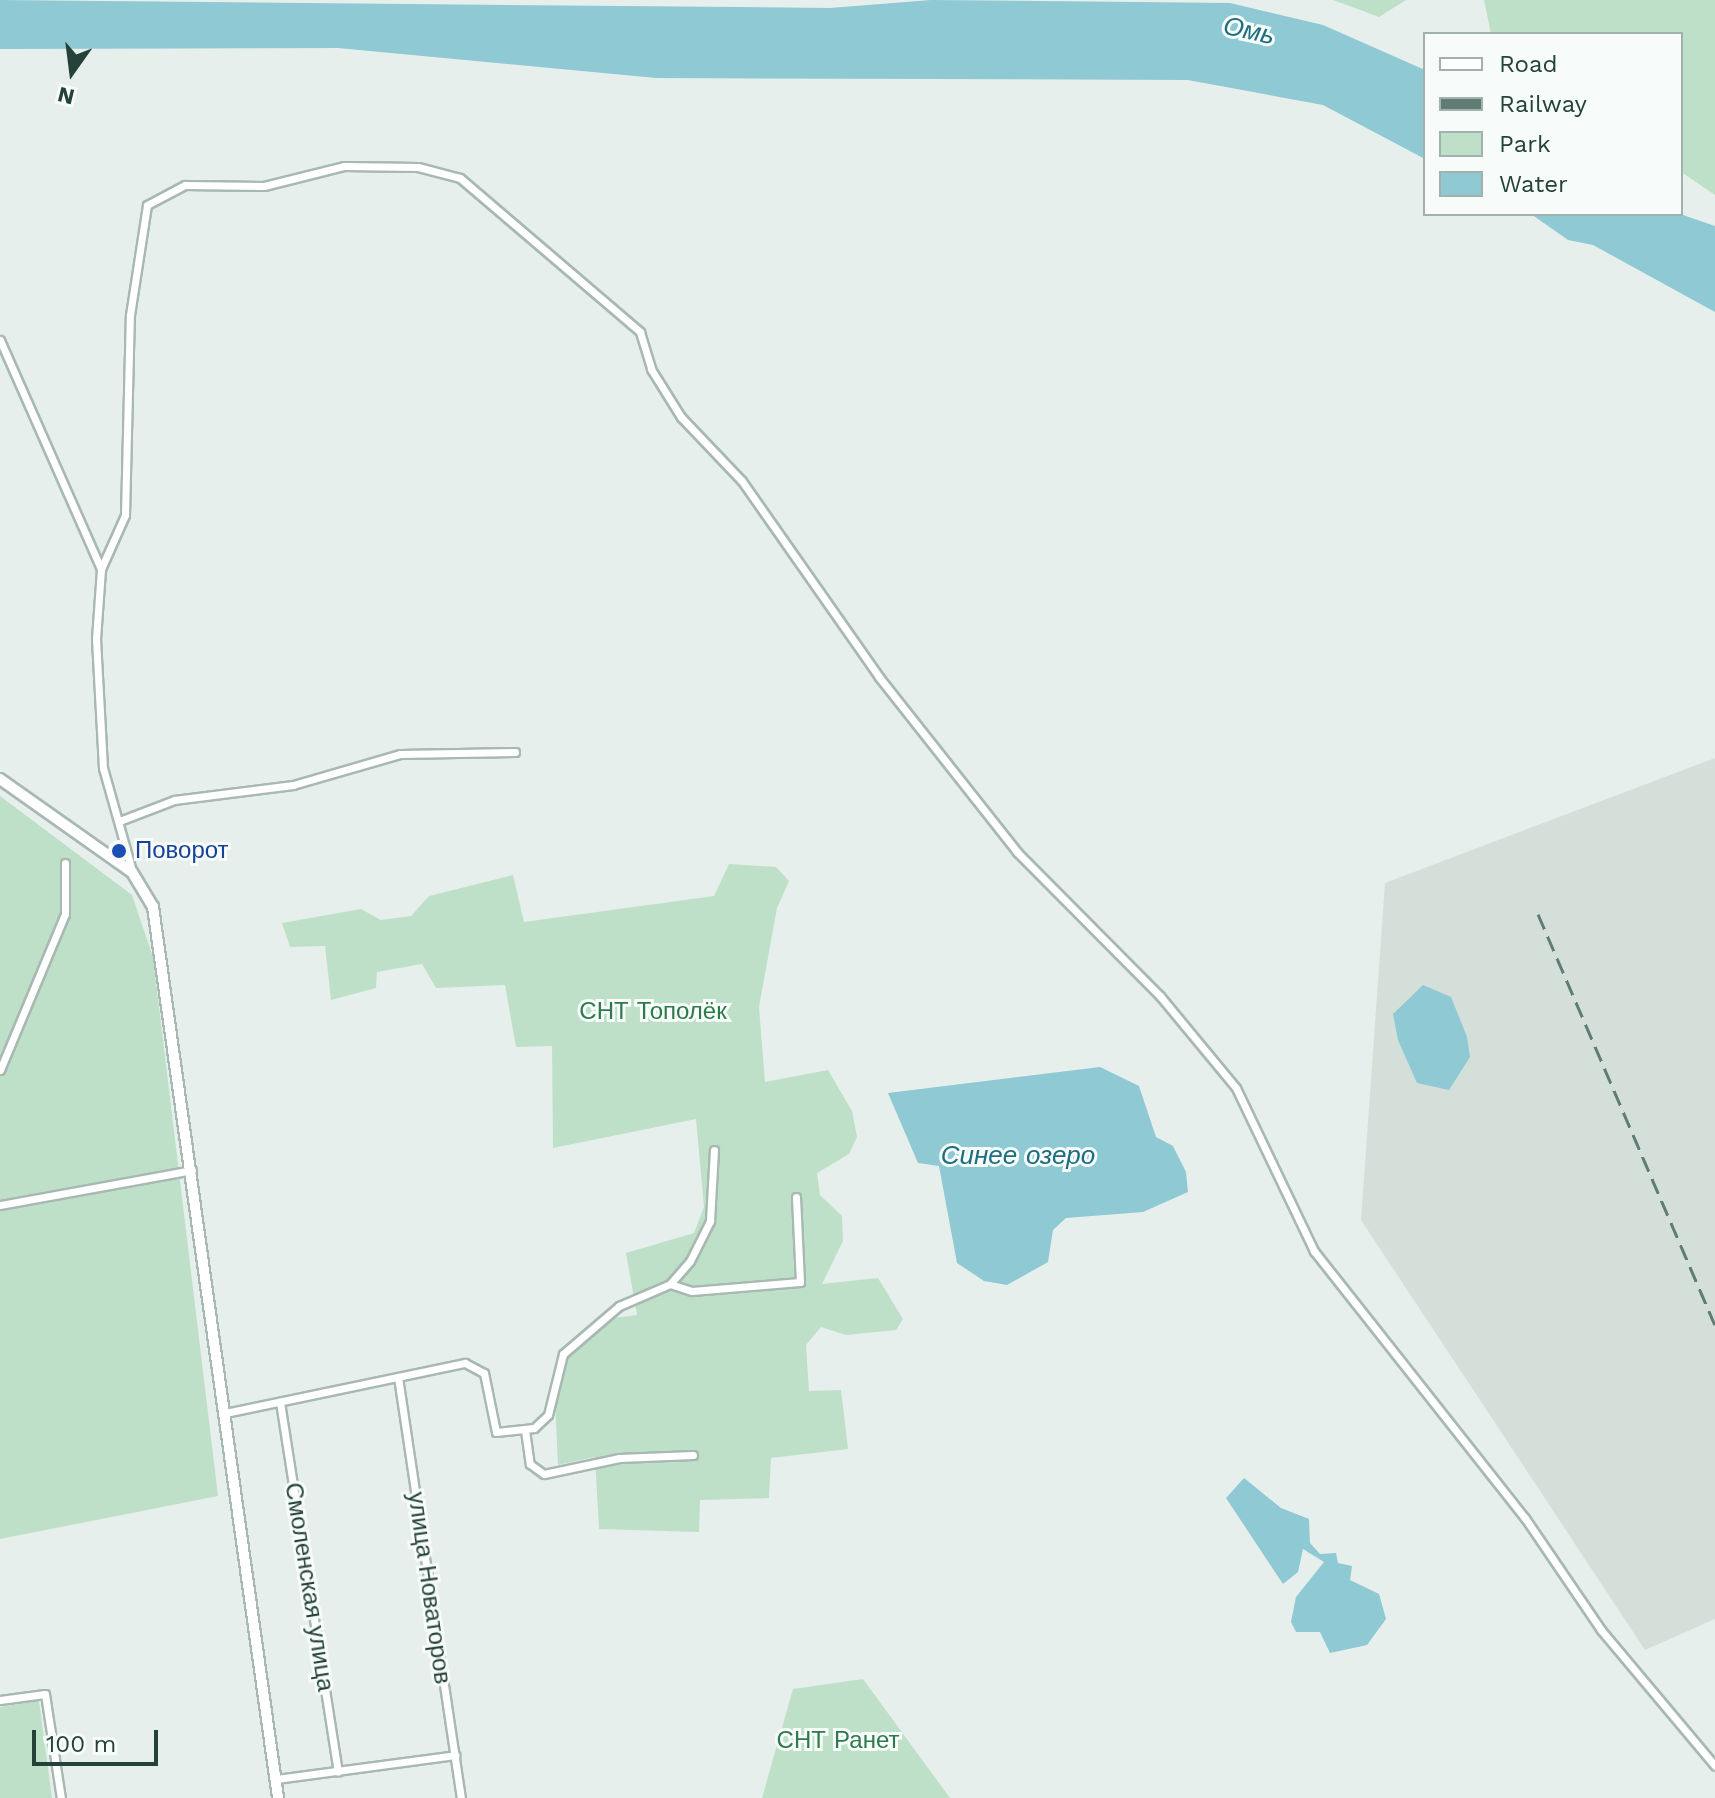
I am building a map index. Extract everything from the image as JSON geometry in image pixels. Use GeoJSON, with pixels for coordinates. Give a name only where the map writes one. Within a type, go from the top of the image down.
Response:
{"type":"FeatureCollection","features":[{"type":"Feature","properties":{"kind":"street"},"geometry":{"type":"LineString","coordinates":[[101,569],[125,515],[130,315],[147,205],[185,185],[264,186],[344,166],[418,167],[460,178],[640,332],[651,369],[681,417],[742,481],[881,679],[1017,852],[1149,985],[1236,1088],[1314,1251],[1525,1518],[1601,1630],[1715,1766]]}},
{"type":"Feature","properties":{"kind":"street"},"geometry":{"type":"LineString","coordinates":[[0,340],[101,569],[101,740],[107,788],[122,820],[132,872],[153,907],[230,1412],[278,1798]]}},
{"type":"Feature","properties":{"kind":"street"},"geometry":{"type":"LineString","coordinates":[[122,820],[174,800],[293,785],[400,754],[515,752]]}},
{"type":"Feature","properties":{"kind":"street"},"geometry":{"type":"LineString","coordinates":[[0,779],[132,872]]}},
{"type":"Feature","properties":{"kind":"street"},"geometry":{"type":"LineString","coordinates":[[0,1070],[65,914],[65,863]]}},
{"type":"Feature","properties":{"kind":"street"},"geometry":{"type":"LineString","coordinates":[[230,1412],[398,1377],[473,1365],[484,1373],[493,1429],[525,1430],[548,1415],[563,1354],[619,1306],[670,1284],[710,1221],[714,1150]]}},
{"type":"Feature","properties":{"kind":"street"},"geometry":{"type":"LineString","coordinates":[[0,1205],[194,1169]]}},
{"type":"Feature","properties":{"kind":"street"},"geometry":{"type":"LineString","coordinates":[[670,1284],[692,1291],[800,1282],[796,1197]]}},
{"type":"Feature","properties":{"kind":"street","name":"улица Новаторов"},"geometry":{"type":"LineString","coordinates":[[398,1377],[461,1798]]}},
{"type":"Feature","properties":{"kind":"street","name":"Смоленская улица"},"geometry":{"type":"LineString","coordinates":[[280,1402],[338,1771]]}},
{"type":"Feature","properties":{"kind":"street"},"geometry":{"type":"LineString","coordinates":[[525,1430],[530,1464],[544,1474],[619,1458],[693,1455]]}},
{"type":"Feature","properties":{"kind":"street"},"geometry":{"type":"LineString","coordinates":[[0,1700],[45,1694],[61,1798]]}},
{"type":"Feature","properties":{"kind":"street"},"geometry":{"type":"LineString","coordinates":[[276,1779],[455,1755]]}},
{"type":"Feature","properties":{"kind":"shaded area"},"geometry":{"type":"Polygon","coordinates":[[[1715,758],[1715,1619],[1645,1650],[1361,1220],[1385,883],[1715,758]]]}},
{"type":"Feature","properties":{"kind":"green space"},"geometry":{"type":"Polygon","coordinates":[[[1333,0],[1406,0],[1379,17],[1333,0]]]}},
{"type":"Feature","properties":{"kind":"green space"},"geometry":{"type":"Polygon","coordinates":[[[1484,0],[1715,0],[1715,195],[1683,173],[1683,32],[1491,32],[1484,0]]]}},
{"type":"Feature","properties":{"kind":"green space"},"geometry":{"type":"Polygon","coordinates":[[[0,796],[132,895],[153,957],[218,1496],[0,1539],[0,796]]]}},
{"type":"Feature","properties":{"kind":"green space","name":"СНТ Тополёк"},"geometry":{"type":"Polygon","coordinates":[[[729,864],[776,867],[789,881],[777,908],[759,1007],[765,1082],[828,1070],[852,1111],[857,1137],[849,1154],[817,1173],[820,1195],[842,1216],[843,1241],[822,1284],[878,1278],[903,1319],[896,1330],[846,1335],[821,1327],[806,1345],[809,1391],[841,1390],[848,1449],[771,1458],[769,1498],[700,1500],[699,1532],[599,1529],[595,1457],[558,1465],[555,1401],[565,1354],[606,1319],[637,1315],[626,1253],[694,1233],[704,1207],[696,1119],[553,1148],[552,1046],[516,1047],[505,985],[436,988],[422,964],[377,972],[376,988],[331,1000],[325,946],[290,947],[282,923],[361,909],[381,920],[411,916],[429,896],[513,875],[524,922],[714,896],[729,864]]]}},
{"type":"Feature","properties":{"kind":"green space","name":"СНТ Ранет"},"geometry":{"type":"Polygon","coordinates":[[[863,1679],[950,1798],[762,1798],[793,1689],[863,1679]]]}},
{"type":"Feature","properties":{"kind":"green space"},"geometry":{"type":"Polygon","coordinates":[[[39,1701],[52,1798],[0,1798],[0,1707],[39,1701]]]}},
{"type":"Feature","properties":{"kind":"water","name":"Омь"},"geometry":{"type":"Polygon","coordinates":[[[0,0],[830,8],[931,0],[1230,3],[1323,25],[1423,69],[1423,158],[1323,105],[1188,80],[656,78],[338,48],[0,49],[0,0]]]}},
{"type":"Feature","properties":{"kind":"water"},"geometry":{"type":"Polygon","coordinates":[[[1683,215],[1715,226],[1715,312],[1593,245],[1568,240],[1534,216],[1683,215]]]}},
{"type":"Feature","properties":{"kind":"water"},"geometry":{"type":"Polygon","coordinates":[[[1423,985],[1451,997],[1467,1037],[1470,1057],[1449,1090],[1417,1083],[1398,1040],[1393,1014],[1423,985]]]}},
{"type":"Feature","properties":{"kind":"water","name":"Синее озеро"},"geometry":{"type":"Polygon","coordinates":[[[1100,1067],[1139,1086],[1156,1137],[1173,1146],[1186,1172],[1188,1192],[1143,1212],[1066,1218],[1053,1230],[1048,1262],[1007,1285],[984,1281],[957,1263],[939,1166],[918,1163],[888,1093],[1100,1067]]]}},
{"type":"Feature","properties":{"kind":"water"},"geometry":{"type":"Polygon","coordinates":[[[1244,1478],[1281,1508],[1309,1519],[1310,1543],[1320,1554],[1336,1553],[1338,1563],[1352,1566],[1350,1580],[1379,1594],[1386,1619],[1367,1645],[1330,1653],[1320,1632],[1296,1632],[1291,1622],[1296,1597],[1324,1562],[1303,1549],[1298,1572],[1283,1584],[1226,1498],[1244,1478]]]}},
{"type":"Feature","properties":{"kind":"railway"},"geometry":{"type":"LineString","coordinates":[[1538,914],[1715,1325]]}},
{"type":"Feature","properties":{"kind":"place","name":"Поворот"},"geometry":{"type":"Point","coordinates":[119,851]}}]}
